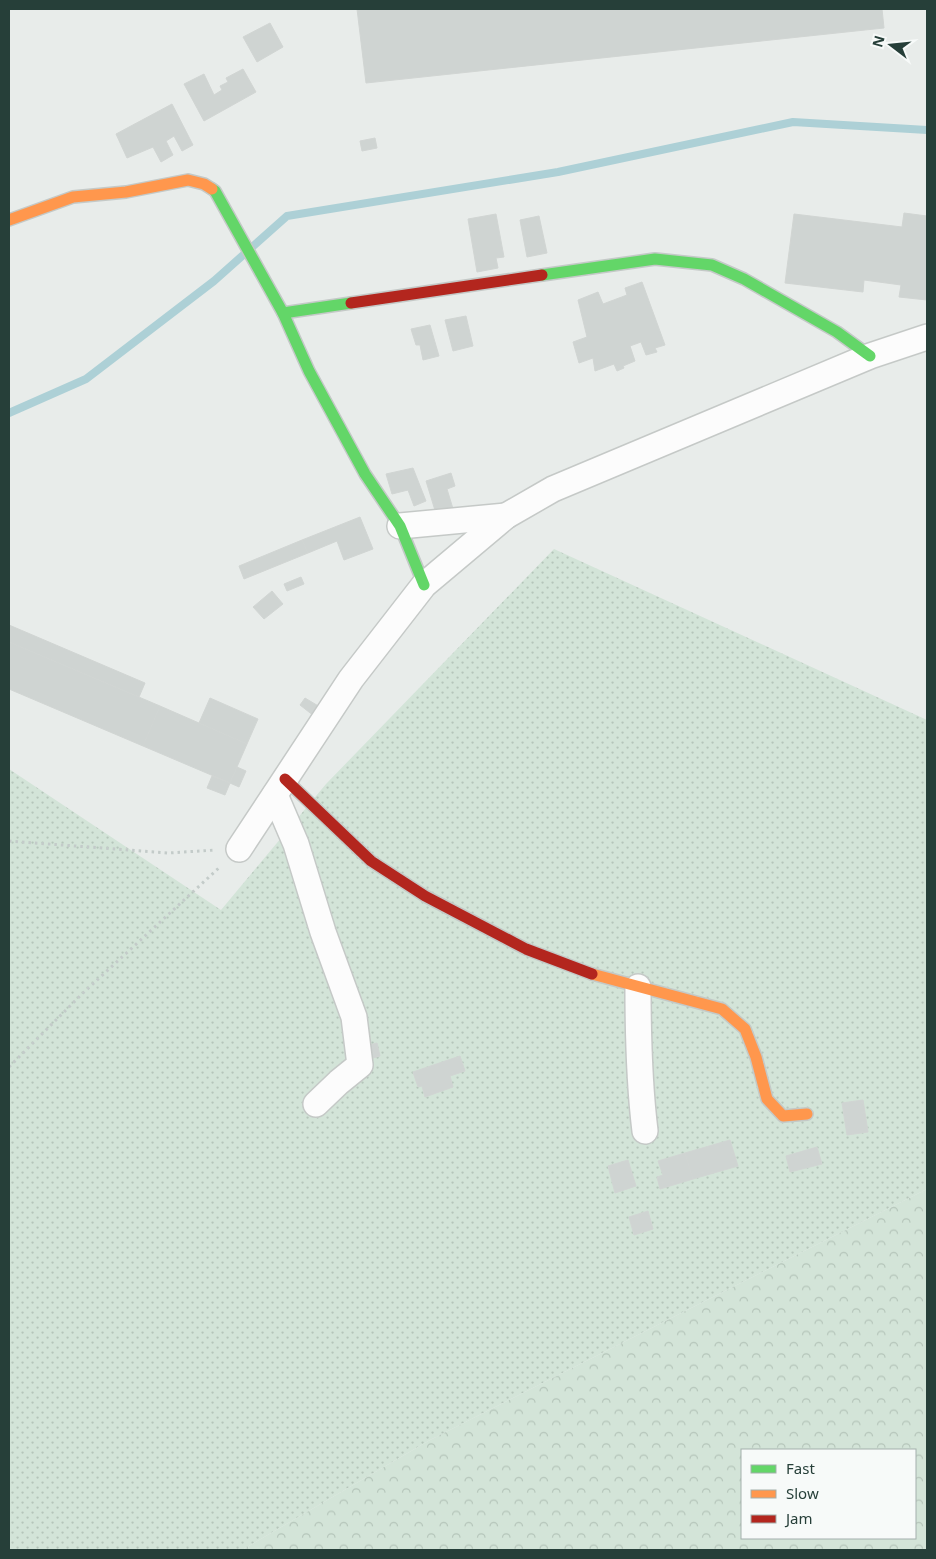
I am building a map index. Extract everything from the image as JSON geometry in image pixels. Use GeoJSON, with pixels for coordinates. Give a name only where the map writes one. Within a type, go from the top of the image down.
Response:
{"type":"FeatureCollection","features":[{"type":"Feature","properties":{"kind":"street"},"geometry":{"type":"LineString","coordinates":[[9,220],[73,197],[126,192],[188,180],[204,184],[215,191],[283,313],[310,371],[365,474],[400,526],[424,585]]}},
{"type":"Feature","properties":{"kind":"street"},"geometry":{"type":"LineString","coordinates":[[283,313],[655,259],[712,265],[744,279],[837,332],[870,356]]}},
{"type":"Feature","properties":{"kind":"street"},"geometry":{"type":"LineString","coordinates":[[239,849],[351,679],[424,585],[506,516],[553,489],[870,356],[927,337]]}},
{"type":"Feature","properties":{"kind":"street"},"geometry":{"type":"LineString","coordinates":[[400,526],[506,516]]}},
{"type":"Feature","properties":{"kind":"street"},"geometry":{"type":"LineString","coordinates":[[280,787],[371,861],[425,896],[526,949],[596,976],[722,1009],[745,1029],[756,1057],[768,1099],[783,1116],[807,1114]]}},
{"type":"Feature","properties":{"kind":"street"},"geometry":{"type":"LineString","coordinates":[[280,787],[323,932],[354,1017],[360,1066],[339,1082],[316,1104]]}},
{"type":"Feature","properties":{"kind":"street"},"geometry":{"type":"LineString","coordinates":[[638,987],[640,1093],[645,1130]]}},
{"type":"Feature","properties":{"kind":"path"},"geometry":{"type":"LineString","coordinates":[[9,841],[168,853],[239,849]]}},
{"type":"Feature","properties":{"kind":"path"},"geometry":{"type":"LineString","coordinates":[[9,1066],[83,993],[239,849]]}},
{"type":"Feature","properties":{"kind":"green space"},"geometry":{"type":"Polygon","coordinates":[[[554,549],[927,720],[927,1189],[430,1440],[242,1550],[9,1550],[9,769],[221,910],[326,784],[554,549]]]}},
{"type":"Feature","properties":{"kind":"green space"},"geometry":{"type":"Polygon","coordinates":[[[927,1189],[927,1550],[242,1550],[430,1440],[927,1189]]]}},
{"type":"Feature","properties":{"kind":"building"},"geometry":{"type":"Polygon","coordinates":[[[357,9],[882,9],[884,28],[366,83],[357,9]]]}},
{"type":"Feature","properties":{"kind":"building"},"geometry":{"type":"Polygon","coordinates":[[[270,23],[283,47],[257,62],[243,37],[270,23]]]}},
{"type":"Feature","properties":{"kind":"building"},"geometry":{"type":"Polygon","coordinates":[[[243,69],[256,92],[204,121],[184,84],[204,74],[214,95],[222,90],[220,86],[228,82],[226,78],[243,69]]]}},
{"type":"Feature","properties":{"kind":"building"},"geometry":{"type":"Polygon","coordinates":[[[172,104],[193,145],[182,151],[174,136],[166,141],[173,155],[161,162],[153,147],[127,158],[116,134],[172,104]]]}},
{"type":"Feature","properties":{"kind":"building"},"geometry":{"type":"Polygon","coordinates":[[[375,138],[377,148],[362,151],[360,141],[375,138]]]}},
{"type":"Feature","properties":{"kind":"building"},"geometry":{"type":"Polygon","coordinates":[[[904,213],[927,216],[927,300],[899,297],[901,285],[864,280],[863,292],[785,283],[794,214],[902,227],[904,213]]]}},
{"type":"Feature","properties":{"kind":"building"},"geometry":{"type":"Polygon","coordinates":[[[496,214],[504,257],[496,258],[498,268],[477,272],[468,219],[496,214]]]}},
{"type":"Feature","properties":{"kind":"building"},"geometry":{"type":"Polygon","coordinates":[[[539,216],[547,253],[527,257],[520,220],[539,216]]]}},
{"type":"Feature","properties":{"kind":"building"},"geometry":{"type":"Polygon","coordinates":[[[642,282],[665,345],[655,348],[657,352],[646,355],[641,342],[630,346],[635,361],[617,371],[614,364],[595,371],[593,358],[579,363],[573,342],[587,337],[578,300],[598,292],[603,304],[627,295],[625,288],[642,282]]]}},
{"type":"Feature","properties":{"kind":"building"},"geometry":{"type":"Polygon","coordinates":[[[466,316],[473,346],[453,351],[445,320],[466,316]]]}},
{"type":"Feature","properties":{"kind":"building"},"geometry":{"type":"Polygon","coordinates":[[[430,325],[439,356],[423,360],[420,345],[416,345],[411,329],[430,325]]]}},
{"type":"Feature","properties":{"kind":"building"},"geometry":{"type":"Polygon","coordinates":[[[413,468],[426,501],[414,506],[408,490],[392,494],[386,474],[413,468]]]}},
{"type":"Feature","properties":{"kind":"building"},"geometry":{"type":"Polygon","coordinates":[[[451,473],[455,486],[447,489],[454,512],[437,517],[426,481],[451,473]]]}},
{"type":"Feature","properties":{"kind":"building"},"geometry":{"type":"Polygon","coordinates":[[[360,517],[373,549],[344,560],[337,541],[308,553],[302,540],[360,517]]]}},
{"type":"Feature","properties":{"kind":"building"},"geometry":{"type":"Polygon","coordinates":[[[302,540],[308,553],[244,579],[239,566],[302,540]]]}},
{"type":"Feature","properties":{"kind":"building"},"geometry":{"type":"Polygon","coordinates":[[[301,577],[304,584],[287,591],[284,584],[301,577]]]}},
{"type":"Feature","properties":{"kind":"building"},"geometry":{"type":"Polygon","coordinates":[[[272,591],[283,604],[264,619],[253,607],[272,591]]]}},
{"type":"Feature","properties":{"kind":"building"},"geometry":{"type":"Polygon","coordinates":[[[9,625],[145,683],[139,697],[9,642],[9,625]]]}},
{"type":"Feature","properties":{"kind":"building"},"geometry":{"type":"Polygon","coordinates":[[[9,642],[160,706],[143,746],[9,689],[9,642]]]}},
{"type":"Feature","properties":{"kind":"building"},"geometry":{"type":"Polygon","coordinates":[[[210,698],[258,719],[247,744],[199,723],[210,698]]]}},
{"type":"Feature","properties":{"kind":"building"},"geometry":{"type":"Polygon","coordinates":[[[305,698],[320,707],[314,716],[300,705],[305,698]]]}},
{"type":"Feature","properties":{"kind":"building"},"geometry":{"type":"Polygon","coordinates":[[[160,706],[247,744],[230,783],[143,746],[160,706]]]}},
{"type":"Feature","properties":{"kind":"building"},"geometry":{"type":"Polygon","coordinates":[[[237,767],[246,771],[239,787],[230,783],[237,767]]]}},
{"type":"Feature","properties":{"kind":"building"},"geometry":{"type":"Polygon","coordinates":[[[212,776],[230,783],[225,795],[207,788],[212,776]]]}},
{"type":"Feature","properties":{"kind":"building"},"geometry":{"type":"Polygon","coordinates":[[[377,1043],[380,1056],[369,1059],[365,1046],[377,1043]]]}},
{"type":"Feature","properties":{"kind":"building"},"geometry":{"type":"Polygon","coordinates":[[[460,1056],[465,1071],[450,1076],[453,1087],[425,1097],[422,1086],[418,1087],[413,1072],[460,1056]]]}},
{"type":"Feature","properties":{"kind":"building"},"geometry":{"type":"Polygon","coordinates":[[[863,1100],[868,1132],[847,1135],[842,1103],[863,1100]]]}},
{"type":"Feature","properties":{"kind":"building"},"geometry":{"type":"Polygon","coordinates":[[[730,1140],[738,1166],[693,1179],[685,1153],[730,1140]]]}},
{"type":"Feature","properties":{"kind":"building"},"geometry":{"type":"Polygon","coordinates":[[[817,1147],[822,1164],[790,1172],[786,1156],[817,1147]]]}},
{"type":"Feature","properties":{"kind":"building"},"geometry":{"type":"Polygon","coordinates":[[[685,1153],[693,1179],[660,1189],[657,1177],[663,1175],[658,1161],[685,1153]]]}},
{"type":"Feature","properties":{"kind":"building"},"geometry":{"type":"Polygon","coordinates":[[[628,1160],[636,1186],[615,1193],[608,1166],[628,1160]]]}},
{"type":"Feature","properties":{"kind":"building"},"geometry":{"type":"Polygon","coordinates":[[[648,1211],[653,1229],[634,1235],[629,1217],[648,1211]]]}},
{"type":"Feature","properties":{"kind":"waterway"},"geometry":{"type":"LineString","coordinates":[[9,413],[86,379],[214,281],[287,216],[558,172],[793,122],[927,130]]}},
{"type":"Feature","properties":{"kind":"traffic: fast"},"geometry":{"type":"LineString","coordinates":[[212,189],[215,191],[283,313]]}},
{"type":"Feature","properties":{"kind":"traffic: fast"},"geometry":{"type":"LineString","coordinates":[[542,275],[655,259],[712,265],[744,279],[837,332],[870,356]]}},
{"type":"Feature","properties":{"kind":"traffic: fast"},"geometry":{"type":"LineString","coordinates":[[351,303],[283,313],[309,371],[365,474],[400,526],[424,585]]}},
{"type":"Feature","properties":{"kind":"traffic: slow"},"geometry":{"type":"LineString","coordinates":[[9,220],[73,197],[126,192],[188,180],[204,184],[212,189]]}},
{"type":"Feature","properties":{"kind":"traffic: slow"},"geometry":{"type":"LineString","coordinates":[[592,974],[722,1009],[745,1029],[756,1057],[767,1099],[783,1116],[807,1114]]}},
{"type":"Feature","properties":{"kind":"traffic: jam"},"geometry":{"type":"LineString","coordinates":[[351,303],[542,275]]}},
{"type":"Feature","properties":{"kind":"traffic: jam"},"geometry":{"type":"LineString","coordinates":[[285,779],[371,861],[425,896],[526,949],[592,974]]}}]}
